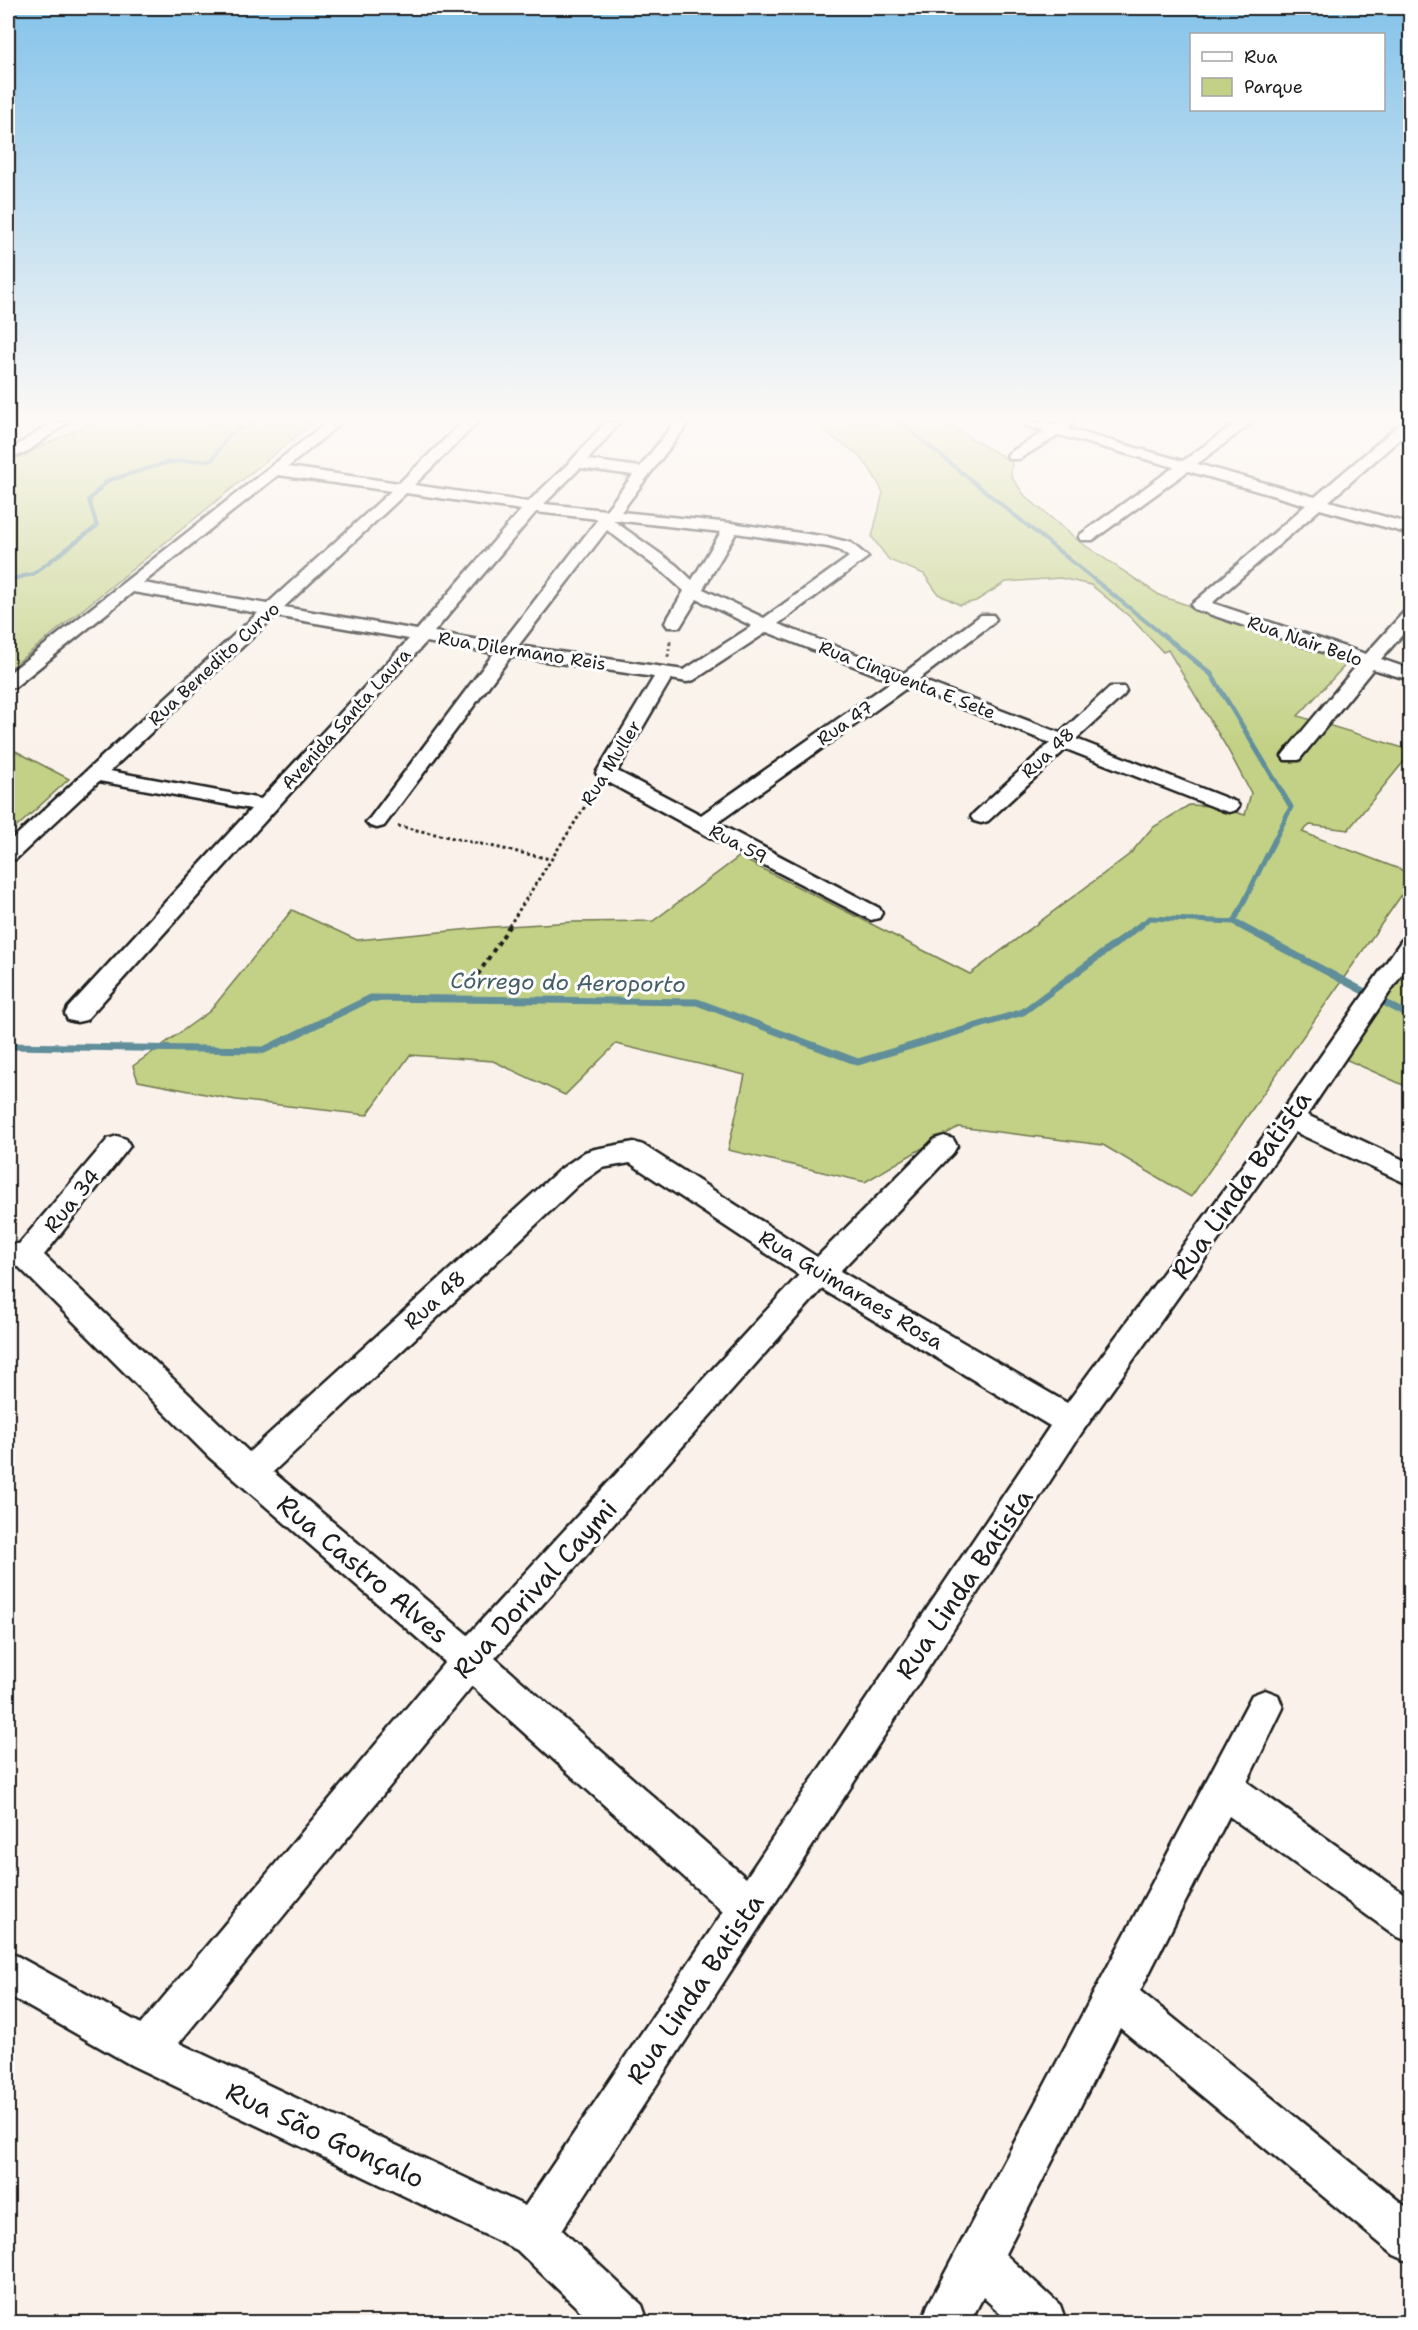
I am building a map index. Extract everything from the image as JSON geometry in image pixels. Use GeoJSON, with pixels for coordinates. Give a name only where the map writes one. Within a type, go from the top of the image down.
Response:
{"type":"FeatureCollection","features":[{"type":"Feature","properties":{"kind":"street"},"geometry":{"type":"LineString","coordinates":[[8,682],[199,531]]}},
{"type":"Feature","properties":{"kind":"street","name":"Rua Benedito Curvo"},"geometry":{"type":"LineString","coordinates":[[8,854],[357,531]]}},
{"type":"Feature","properties":{"kind":"street","name":"Avenida Santa Laura"},"geometry":{"type":"LineString","coordinates":[[77,1014],[421,636],[512,531]]}},
{"type":"Feature","properties":{"kind":"street"},"geometry":{"type":"LineString","coordinates":[[377,822],[597,531]]}},
{"type":"Feature","properties":{"kind":"street","name":"Rua Cinquenta E Sete"},"geometry":{"type":"LineString","coordinates":[[621,531],[694,591],[765,626],[1229,806]]}},
{"type":"Feature","properties":{"kind":"street"},"geometry":{"type":"LineString","coordinates":[[674,623],[729,531]]}},
{"type":"Feature","properties":{"kind":"street","name":"Rua Dilermano Reis"},"geometry":{"type":"LineString","coordinates":[[129,586],[506,650],[687,676],[765,626],[860,557],[845,546],[750,531]]}},
{"type":"Feature","properties":{"kind":"street"},"geometry":{"type":"LineString","coordinates":[[1087,537],[1096,531]]}},
{"type":"Feature","properties":{"kind":"street","name":"Rua Nair Belo"},"geometry":{"type":"LineString","coordinates":[[1286,531],[1200,605],[1410,675]]}},
{"type":"Feature","properties":{"kind":"street"},"geometry":{"type":"LineString","coordinates":[[1292,756],[1410,616]]}},
{"type":"Feature","properties":{"kind":"street","name":"Rua 47"},"geometry":{"type":"LineString","coordinates":[[701,825],[987,620]]}},
{"type":"Feature","properties":{"kind":"street","name":"Rua Muller"},"geometry":{"type":"LineString","coordinates":[[606,773],[666,673]]}},
{"type":"Feature","properties":{"kind":"street","name":"Rua 48"},"geometry":{"type":"LineString","coordinates":[[981,817],[1117,691]]}},
{"type":"Feature","properties":{"kind":"street","name":"Rua 59"},"geometry":{"type":"LineString","coordinates":[[606,773],[871,913]]}},
{"type":"Feature","properties":{"kind":"street"},"geometry":{"type":"LineString","coordinates":[[95,774],[266,806]]}},
{"type":"Feature","properties":{"kind":"street","name":"Rua Linda Batista"},"geometry":{"type":"LineString","coordinates":[[533,2234],[1071,1422],[1410,945]]}},
{"type":"Feature","properties":{"kind":"street"},"geometry":{"type":"LineString","coordinates":[[1289,1118],[1410,1175]]}},
{"type":"Feature","properties":{"kind":"street","name":"Rua 34"},"geometry":{"type":"LineString","coordinates":[[17,1256],[117,1146]]}},
{"type":"Feature","properties":{"kind":"street","name":"Rua Dorival Caymi"},"geometry":{"type":"LineString","coordinates":[[146,2050],[470,1660],[819,1273],[944,1146]]}},
{"type":"Feature","properties":{"kind":"street","name":"Rua 48"},"geometry":{"type":"LineString","coordinates":[[249,1473],[568,1178],[595,1158],[634,1152]]}},
{"type":"Feature","properties":{"kind":"street","name":"Rua Guimaraes Rosa"},"geometry":{"type":"LineString","coordinates":[[634,1152],[819,1273],[1071,1422]]}},
{"type":"Feature","properties":{"kind":"street","name":"Rua Castro Alves"},"geometry":{"type":"LineString","coordinates":[[17,1256],[249,1473],[470,1660],[749,1908]]}},
{"type":"Feature","properties":{"kind":"street"},"geometry":{"type":"LineString","coordinates":[[945,2322],[1265,1708]]}},
{"type":"Feature","properties":{"kind":"street"},"geometry":{"type":"LineString","coordinates":[[1223,1788],[1410,1922]]}},
{"type":"Feature","properties":{"kind":"street","name":"Rua São Gonçalo"},"geometry":{"type":"LineString","coordinates":[[8,1972],[146,2050],[533,2234],[625,2322]]}},
{"type":"Feature","properties":{"kind":"street"},"geometry":{"type":"LineString","coordinates":[[1115,1997],[1410,2240]]}},
{"type":"Feature","properties":{"kind":"street"},"geometry":{"type":"LineString","coordinates":[[978,2260],[1043,2322]]}},
{"type":"Feature","properties":{"kind":"path"},"geometry":{"type":"LineString","coordinates":[[666,673],[674,623]]}},
{"type":"Feature","properties":{"kind":"path","name":"Rua Muller"},"geometry":{"type":"LineString","coordinates":[[468,990],[606,773]]}},
{"type":"Feature","properties":{"kind":"path"},"geometry":{"type":"LineString","coordinates":[[377,822],[550,859]]}},
{"type":"Feature","properties":{"kind":"green space"},"geometry":{"type":"Polygon","coordinates":[[[8,531],[180,531],[8,670],[8,531]]]}},
{"type":"Feature","properties":{"kind":"green space"},"geometry":{"type":"Polygon","coordinates":[[[874,531],[1067,531],[1161,596],[1349,661],[1298,716],[1410,750],[1410,754],[1348,830],[1310,825],[1302,832],[1410,873],[1410,883],[1191,1197],[1103,1145],[958,1127],[865,1182],[728,1150],[745,1075],[616,1044],[565,1095],[493,1061],[410,1055],[367,1115],[236,1100],[138,1081],[133,1066],[210,1011],[292,910],[357,940],[492,927],[573,922],[653,921],[739,857],[970,974],[1130,854],[1152,828],[1189,805],[1214,806],[1245,815],[1251,793],[1227,748],[1168,650],[1163,652],[1130,617],[1091,585],[1060,578],[1006,582],[976,601],[960,605],[938,594],[924,574],[889,560],[872,537],[874,531]]]}},
{"type":"Feature","properties":{"kind":"green space"},"geometry":{"type":"Polygon","coordinates":[[[8,747],[69,779],[8,835],[8,747]]]}},
{"type":"Feature","properties":{"kind":"green space"},"geometry":{"type":"Polygon","coordinates":[[[1410,964],[1410,1088],[1345,1059],[1410,964]]]}},
{"type":"Feature","properties":{"kind":"waterway"},"geometry":{"type":"LineString","coordinates":[[8,580],[33,574],[91,531]]}},
{"type":"Feature","properties":{"kind":"waterway","name":"Córrego do Aeroporto"},"geometry":{"type":"LineString","coordinates":[[1034,531],[1174,644]]}},
{"type":"Feature","properties":{"kind":"waterway","name":"Córrego do Aeroporto"},"geometry":{"type":"LineString","coordinates":[[1172,642],[1211,674],[1291,807],[1234,922]]}},
{"type":"Feature","properties":{"kind":"waterway","name":"Córrego do Aeroporto"},"geometry":{"type":"LineString","coordinates":[[1139,926],[1150,918],[1234,922]]}},
{"type":"Feature","properties":{"kind":"waterway"},"geometry":{"type":"LineString","coordinates":[[1234,922],[1242,926]]}},
{"type":"Feature","properties":{"kind":"waterway","name":"Córrego do Aeroporto"},"geometry":{"type":"LineString","coordinates":[[8,1046],[264,1050],[371,998],[697,1002],[858,1062],[1023,1012],[1141,925]]}},
{"type":"Feature","properties":{"kind":"waterway"},"geometry":{"type":"LineString","coordinates":[[1239,925],[1410,1016]]}}]}
